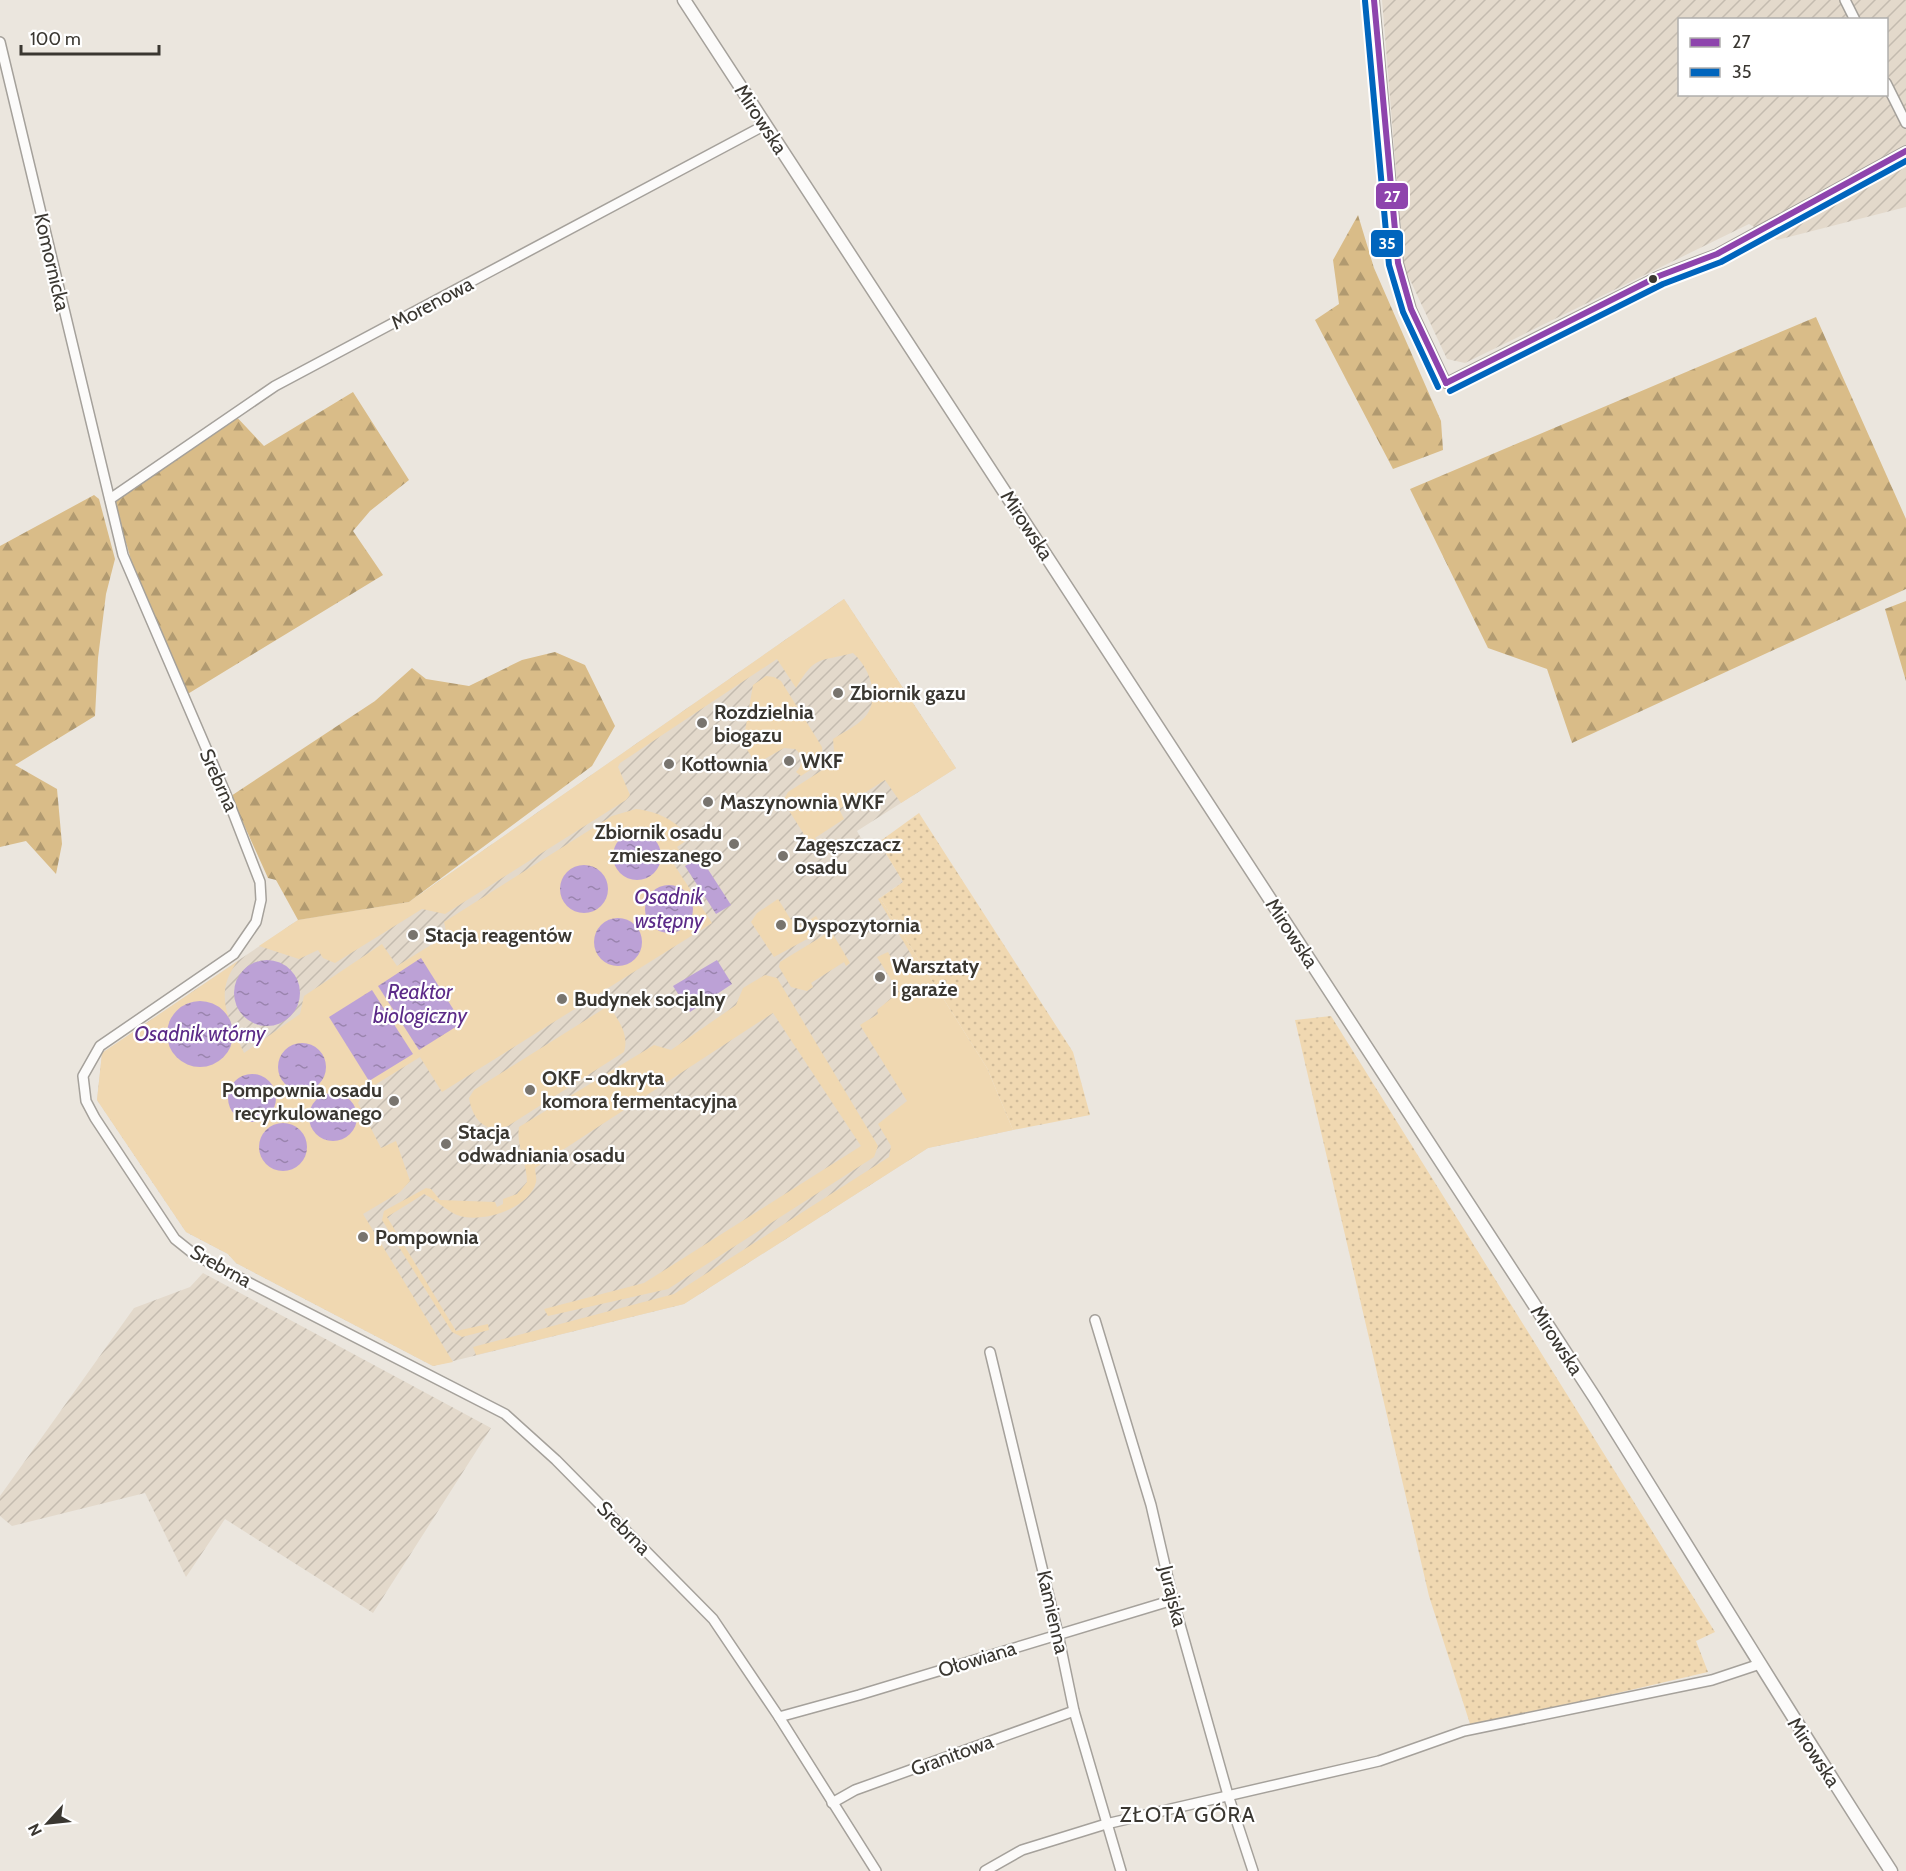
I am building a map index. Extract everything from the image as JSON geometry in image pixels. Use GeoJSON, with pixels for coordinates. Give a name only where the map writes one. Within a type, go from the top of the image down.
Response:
{"type":"FeatureCollection","features":[{"type":"Feature","properties":{"kind":"street","name":"Mirowska"},"geometry":{"type":"LineString","coordinates":[[684,0],[1595,1398],[1891,1871]]}},
{"type":"Feature","properties":{"kind":"street"},"geometry":{"type":"LineString","coordinates":[[1374,0],[1398,263],[1411,309],[1446,383],[1659,276],[1717,254],[1906,151]]}},
{"type":"Feature","properties":{"kind":"street"},"geometry":{"type":"LineString","coordinates":[[1845,0],[1854,18]]}},
{"type":"Feature","properties":{"kind":"street","name":"Komornicka"},"geometry":{"type":"LineString","coordinates":[[0,42],[105,483]]}},
{"type":"Feature","properties":{"kind":"street"},"geometry":{"type":"LineString","coordinates":[[1888,85],[1906,123]]}},
{"type":"Feature","properties":{"kind":"street","name":"Morenowa"},"geometry":{"type":"LineString","coordinates":[[110,499],[237,409],[275,386],[765,125]]}},
{"type":"Feature","properties":{"kind":"street","name":"Srebrna"},"geometry":{"type":"LineString","coordinates":[[105,483],[123,555],[257,871],[261,900],[256,922],[234,954],[100,1046],[83,1076],[86,1101],[94,1118],[175,1239],[195,1255],[505,1414],[580,1484],[713,1619],[780,1717],[876,1871]]}},
{"type":"Feature","properties":{"kind":"street","name":"Jurajska"},"geometry":{"type":"LineString","coordinates":[[1095,1320],[1151,1505],[1173,1600],[1228,1795],[1253,1871]]}},
{"type":"Feature","properties":{"kind":"street","name":"Kamienna"},"geometry":{"type":"LineString","coordinates":[[990,1352],[1058,1634],[1074,1711],[1121,1871]]}},
{"type":"Feature","properties":{"kind":"street","name":"Ołowiana"},"geometry":{"type":"LineString","coordinates":[[780,1717],[1173,1600]]}},
{"type":"Feature","properties":{"kind":"street"},"geometry":{"type":"LineString","coordinates":[[985,1871],[1022,1850],[1106,1824],[1378,1761],[1464,1731],[1712,1680],[1760,1664]]}},
{"type":"Feature","properties":{"kind":"street","name":"Granitowa"},"geometry":{"type":"LineString","coordinates":[[832,1803],[855,1790],[1074,1711]]}},
{"type":"Feature","properties":{"kind":"shaded area"},"geometry":{"type":"Polygon","coordinates":[[[1382,0],[1906,0],[1906,207],[1777,240],[1749,224],[1465,363],[1447,359],[1404,267],[1382,0]]]}},
{"type":"Feature","properties":{"kind":"shaded area"},"geometry":{"type":"Polygon","coordinates":[[[844,599],[956,768],[857,831],[867,849],[879,842],[903,882],[880,898],[1013,1130],[928,1148],[684,1304],[433,1366],[236,1263],[228,1254],[186,1232],[97,1100],[102,1053],[298,920],[409,902],[844,599]]]}},
{"type":"Feature","properties":{"kind":"shaded area"},"geometry":{"type":"Polygon","coordinates":[[[844,599],[956,768],[901,803],[885,780],[839,809],[844,819],[815,838],[823,852],[817,855],[783,801],[788,792],[835,762],[833,739],[858,723],[870,709],[873,692],[871,684],[864,667],[853,653],[819,661],[808,670],[796,688],[777,659],[620,763],[618,767],[630,795],[626,800],[445,914],[422,909],[335,963],[323,958],[318,950],[299,959],[259,946],[298,920],[409,902],[844,599]]]}},
{"type":"Feature","properties":{"kind":"shaded area"},"geometry":{"type":"Polygon","coordinates":[[[766,676],[781,681],[822,747],[823,758],[819,764],[801,776],[796,772],[801,763],[801,757],[795,749],[784,748],[756,764],[743,743],[753,685],[766,676]]]}},
{"type":"Feature","properties":{"kind":"shaded area"},"geometry":{"type":"Polygon","coordinates":[[[636,809],[665,817],[690,838],[677,847],[683,856],[673,863],[712,923],[442,1092],[420,1057],[365,1091],[358,1103],[381,1148],[396,1141],[410,1181],[400,1192],[363,1214],[453,1362],[433,1366],[236,1263],[228,1254],[186,1232],[97,1100],[102,1053],[238,961],[230,973],[225,995],[228,1017],[244,1053],[300,1014],[304,996],[382,944],[397,966],[447,935],[444,922],[612,816],[636,809]]]}},
{"type":"Feature","properties":{"kind":"shaded area"},"geometry":{"type":"Polygon","coordinates":[[[919,813],[1073,1052],[1090,1115],[1013,1130],[987,1068],[880,898],[903,882],[879,842],[919,813]]]}},
{"type":"Feature","properties":{"kind":"shaded area"},"geometry":{"type":"Polygon","coordinates":[[[880,898],[987,1068],[1013,1130],[928,1148],[684,1304],[476,1355],[473,1347],[674,1294],[889,1157],[891,1146],[878,1124],[907,1101],[860,1025],[878,1014],[877,1010],[899,992],[877,957],[888,952],[895,965],[912,956],[878,899],[880,898]]]}},
{"type":"Feature","properties":{"kind":"shaded area"},"geometry":{"type":"Polygon","coordinates":[[[778,899],[791,920],[795,918],[800,926],[816,916],[823,927],[809,938],[774,957],[751,922],[757,913],[778,899]]]}},
{"type":"Feature","properties":{"kind":"shaded area"},"geometry":{"type":"Polygon","coordinates":[[[831,931],[850,963],[846,966],[844,962],[811,983],[813,987],[807,991],[791,987],[779,967],[780,962],[831,931]]]}},
{"type":"Feature","properties":{"kind":"shaded area"},"geometry":{"type":"Polygon","coordinates":[[[765,975],[777,978],[878,1146],[874,1157],[668,1289],[548,1316],[544,1309],[644,1283],[861,1146],[773,1013],[535,1168],[536,1180],[532,1191],[516,1206],[493,1215],[470,1218],[455,1214],[424,1194],[387,1217],[456,1331],[488,1324],[489,1330],[462,1337],[452,1332],[382,1220],[384,1211],[426,1188],[431,1189],[440,1200],[495,1202],[497,1207],[503,1204],[503,1199],[517,1194],[527,1182],[519,1141],[519,1127],[654,1045],[671,1050],[736,1005],[743,988],[765,975]]]}},
{"type":"Feature","properties":{"kind":"shaded area"},"geometry":{"type":"Polygon","coordinates":[[[605,1008],[611,1009],[623,1029],[624,1052],[508,1126],[493,1128],[477,1119],[469,1098],[474,1090],[605,1008]]]}},
{"type":"Feature","properties":{"kind":"shaded area"},"geometry":{"type":"Polygon","coordinates":[[[1331,1016],[1715,1632],[1696,1641],[1708,1672],[1471,1727],[1429,1596],[1295,1020],[1331,1016]]]}},
{"type":"Feature","properties":{"kind":"shaded area"},"geometry":{"type":"Polygon","coordinates":[[[203,1273],[491,1428],[373,1613],[225,1519],[186,1577],[145,1493],[12,1526],[0,1516],[0,1496],[134,1308],[190,1287],[203,1273]]]}},
{"type":"Feature","properties":{"kind":"green space"},"geometry":{"type":"Polygon","coordinates":[[[1358,215],[1374,268],[1441,421],[1443,450],[1393,469],[1315,320],[1339,304],[1333,260],[1358,215]]]}},
{"type":"Feature","properties":{"kind":"green space"},"geometry":{"type":"Polygon","coordinates":[[[1816,317],[1906,519],[1906,589],[1572,743],[1547,669],[1488,648],[1410,489],[1816,317]]]}},
{"type":"Feature","properties":{"kind":"green space"},"geometry":{"type":"Polygon","coordinates":[[[353,392],[409,480],[370,511],[353,531],[383,575],[186,695],[136,577],[112,494],[231,411],[264,446],[353,392]]]}},
{"type":"Feature","properties":{"kind":"green space"},"geometry":{"type":"Polygon","coordinates":[[[94,495],[99,499],[115,559],[106,594],[98,658],[95,716],[15,765],[57,789],[62,844],[56,874],[26,841],[0,847],[0,546],[94,495]]]}},
{"type":"Feature","properties":{"kind":"green space"},"geometry":{"type":"Polygon","coordinates":[[[1906,601],[1906,681],[1885,609],[1906,601]]]}},
{"type":"Feature","properties":{"kind":"green space"},"geometry":{"type":"Polygon","coordinates":[[[555,652],[585,665],[615,726],[592,766],[409,902],[298,920],[276,880],[268,878],[231,796],[375,701],[412,668],[426,679],[469,686],[522,660],[555,652]]]}},
{"type":"Feature","properties":{"kind":"water","name":"Osadnik wstępny"},"geometry":{"type":"Polygon","coordinates":[[[637,832],[654,839],[661,856],[654,873],[637,880],[620,873],[613,856],[620,839],[637,832]]]}},
{"type":"Feature","properties":{"kind":"water"},"geometry":{"type":"Polygon","coordinates":[[[700,857],[731,905],[716,914],[685,866],[700,857]]]}},
{"type":"Feature","properties":{"kind":"water","name":"Osadnik wstępny"},"geometry":{"type":"Polygon","coordinates":[[[584,865],[601,872],[608,889],[601,906],[584,913],[567,906],[560,889],[567,872],[584,865]]]}},
{"type":"Feature","properties":{"kind":"water","name":"Osadnik wstępny"},"geometry":{"type":"Polygon","coordinates":[[[669,885],[686,892],[693,909],[686,926],[669,933],[652,926],[645,909],[652,892],[669,885]]]}},
{"type":"Feature","properties":{"kind":"water","name":"Osadnik wstępny"},"geometry":{"type":"Polygon","coordinates":[[[618,918],[635,925],[642,942],[635,959],[618,966],[601,959],[594,942],[601,925],[618,918]]]}},
{"type":"Feature","properties":{"kind":"water","name":"Reaktor biologiczny"},"geometry":{"type":"Polygon","coordinates":[[[421,958],[462,1023],[419,1050],[378,986],[421,958]]]}},
{"type":"Feature","properties":{"kind":"water","name":"Osadnik wtórny"},"geometry":{"type":"Polygon","coordinates":[[[267,960],[280,963],[290,970],[297,980],[300,993],[297,1006],[290,1016],[280,1023],[267,1026],[254,1023],[244,1016],[237,1006],[234,993],[237,980],[244,970],[254,963],[267,960]]]}},
{"type":"Feature","properties":{"kind":"water"},"geometry":{"type":"Polygon","coordinates":[[[717,960],[732,984],[690,1012],[673,986],[717,960]]]}},
{"type":"Feature","properties":{"kind":"water","name":"Reaktor biologiczny"},"geometry":{"type":"Polygon","coordinates":[[[372,990],[413,1054],[369,1081],[329,1017],[372,990]]]}},
{"type":"Feature","properties":{"kind":"water","name":"Osadnik wtórny"},"geometry":{"type":"Polygon","coordinates":[[[200,1001],[213,1004],[223,1011],[230,1021],[233,1034],[230,1047],[223,1057],[213,1064],[200,1067],[187,1064],[177,1057],[170,1047],[167,1034],[170,1021],[177,1011],[187,1004],[200,1001]]]}},
{"type":"Feature","properties":{"kind":"water","name":"Osadnik wtórny"},"geometry":{"type":"Polygon","coordinates":[[[302,1043],[319,1050],[326,1067],[319,1084],[302,1091],[285,1084],[278,1067],[285,1050],[302,1043]]]}},
{"type":"Feature","properties":{"kind":"water","name":"Osadnik wtórny"},"geometry":{"type":"Polygon","coordinates":[[[252,1074],[269,1081],[276,1098],[269,1115],[252,1122],[235,1115],[228,1098],[235,1081],[252,1074]]]}},
{"type":"Feature","properties":{"kind":"water"},"geometry":{"type":"Polygon","coordinates":[[[333,1093],[350,1100],[357,1117],[350,1134],[333,1141],[316,1134],[309,1117],[316,1100],[333,1093]]]}},
{"type":"Feature","properties":{"kind":"water"},"geometry":{"type":"Polygon","coordinates":[[[283,1123],[300,1130],[307,1147],[300,1164],[283,1171],[266,1164],[259,1147],[266,1130],[283,1123]]]}},
{"type":"Feature","properties":{"kind":"transit line","name":"27"},"geometry":{"type":"LineString","coordinates":[[1374,0],[1398,263],[1411,309],[1446,383]]}},
{"type":"Feature","properties":{"kind":"transit line","name":"35"},"geometry":{"type":"LineString","coordinates":[[1365,1],[1389,265],[1403,312],[1438,387]]}},
{"type":"Feature","properties":{"kind":"transit line","name":"27"},"geometry":{"type":"LineString","coordinates":[[1446,383],[1659,276],[1717,254],[1906,151]]}},
{"type":"Feature","properties":{"kind":"transit line","name":"35"},"geometry":{"type":"LineString","coordinates":[[1450,391],[1663,284],[1721,262],[1906,161]]}},
{"type":"Feature","properties":{"kind":"place","name":"Zbiornik gazu"},"geometry":{"type":"Point","coordinates":[838,693]}},
{"type":"Feature","properties":{"kind":"place","name":"Rozdzielnia biogazu"},"geometry":{"type":"Point","coordinates":[702,723]}},
{"type":"Feature","properties":{"kind":"place","name":"WKF"},"geometry":{"type":"Point","coordinates":[789,761]}},
{"type":"Feature","properties":{"kind":"place","name":"Kotłownia"},"geometry":{"type":"Point","coordinates":[669,764]}},
{"type":"Feature","properties":{"kind":"place","name":"Maszynownia WKF"},"geometry":{"type":"Point","coordinates":[708,802]}},
{"type":"Feature","properties":{"kind":"place","name":"Zbiornik osadu zmieszanego"},"geometry":{"type":"Point","coordinates":[734,844]}},
{"type":"Feature","properties":{"kind":"place","name":"Zagęszczacz osadu"},"geometry":{"type":"Point","coordinates":[783,856]}},
{"type":"Feature","properties":{"kind":"place","name":"Dyspozytornia"},"geometry":{"type":"Point","coordinates":[781,925]}},
{"type":"Feature","properties":{"kind":"place","name":"Stacja reagentów"},"geometry":{"type":"Point","coordinates":[413,935]}},
{"type":"Feature","properties":{"kind":"place","name":"Warsztaty i garaże"},"geometry":{"type":"Point","coordinates":[880,977]}},
{"type":"Feature","properties":{"kind":"place","name":"Budynek socjalny"},"geometry":{"type":"Point","coordinates":[562,999]}},
{"type":"Feature","properties":{"kind":"place","name":"OKF - odkryta komora fermentacyjna"},"geometry":{"type":"Point","coordinates":[530,1090]}},
{"type":"Feature","properties":{"kind":"place","name":"Pompownia osadu recyrkulowanego"},"geometry":{"type":"Point","coordinates":[394,1101]}},
{"type":"Feature","properties":{"kind":"place","name":"Stacja odwadniania osadu"},"geometry":{"type":"Point","coordinates":[446,1144]}},
{"type":"Feature","properties":{"kind":"place","name":"Pompownia"},"geometry":{"type":"Point","coordinates":[363,1237]}},
{"type":"Feature","properties":{"kind":"district","name":"ZŁOTA GÓRA"},"geometry":{"type":"Point","coordinates":[1188,1815]}}]}
